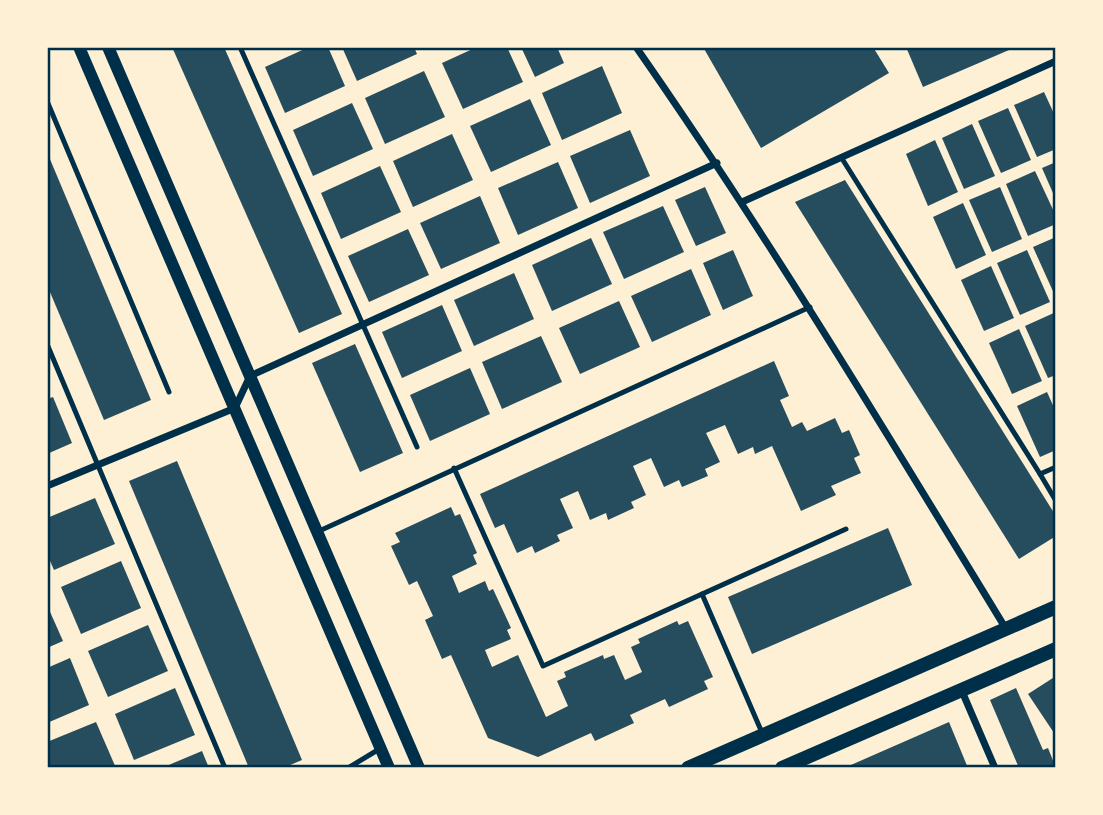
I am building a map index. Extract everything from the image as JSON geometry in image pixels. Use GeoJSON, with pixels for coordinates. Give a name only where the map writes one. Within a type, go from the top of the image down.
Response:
{"type":"FeatureCollection","features":[{"type":"Feature","properties":{"kind":"main road"},"geometry":{"type":"LineString","coordinates":[[688,768],[1056,607]]}},
{"type":"Feature","properties":{"kind":"main road"},"geometry":{"type":"LineString","coordinates":[[782,768],[1056,649]]}},
{"type":"Feature","properties":{"kind":"street"},"geometry":{"type":"LineString","coordinates":[[79,47],[389,768]]}},
{"type":"Feature","properties":{"kind":"street"},"geometry":{"type":"LineString","coordinates":[[108,47],[419,768]]}},
{"type":"Feature","properties":{"kind":"street"},"geometry":{"type":"LineString","coordinates":[[636,47],[717,163],[810,307],[1006,629]]}},
{"type":"Feature","properties":{"kind":"street"},"geometry":{"type":"LineString","coordinates":[[742,202],[1056,61]]}},
{"type":"Feature","properties":{"kind":"street"},"geometry":{"type":"LineString","coordinates":[[47,486],[235,408],[250,376],[717,163]]}},
{"type":"Feature","properties":{"kind":"street"},"geometry":{"type":"LineString","coordinates":[[961,689],[995,768]]}},
{"type":"Feature","properties":{"kind":"lane"},"geometry":{"type":"LineString","coordinates":[[240,47],[417,447]]}},
{"type":"Feature","properties":{"kind":"lane"},"geometry":{"type":"LineString","coordinates":[[47,101],[169,392]]}},
{"type":"Feature","properties":{"kind":"lane"},"geometry":{"type":"LineString","coordinates":[[841,157],[1056,502]]}},
{"type":"Feature","properties":{"kind":"lane"},"geometry":{"type":"LineString","coordinates":[[317,532],[810,307]]}},
{"type":"Feature","properties":{"kind":"lane"},"geometry":{"type":"LineString","coordinates":[[47,344],[225,768]]}},
{"type":"Feature","properties":{"kind":"lane"},"geometry":{"type":"LineString","coordinates":[[1040,474],[1056,467]]}},
{"type":"Feature","properties":{"kind":"lane"},"geometry":{"type":"LineString","coordinates":[[454,468],[543,666],[846,528]]}},
{"type":"Feature","properties":{"kind":"lane"},"geometry":{"type":"LineString","coordinates":[[702,594],[763,735]]}},
{"type":"Feature","properties":{"kind":"lane"},"geometry":{"type":"LineString","coordinates":[[348,768],[381,748]]}},
{"type":"Feature","properties":{"kind":"building"},"geometry":{"type":"Polygon","coordinates":[[[172,47],[224,47],[342,314],[299,333],[172,47]]]}},
{"type":"Feature","properties":{"kind":"building"},"geometry":{"type":"Polygon","coordinates":[[[309,47],[328,47],[345,86],[285,113],[265,67],[309,47]]]}},
{"type":"Feature","properties":{"kind":"building"},"geometry":{"type":"Polygon","coordinates":[[[342,47],[414,47],[417,54],[357,81],[342,47]]]}},
{"type":"Feature","properties":{"kind":"building"},"geometry":{"type":"Polygon","coordinates":[[[477,47],[507,47],[523,82],[463,109],[442,63],[477,47]]]}},
{"type":"Feature","properties":{"kind":"building"},"geometry":{"type":"Polygon","coordinates":[[[521,47],[557,47],[564,63],[535,77],[521,47]]]}},
{"type":"Feature","properties":{"kind":"building"},"geometry":{"type":"Polygon","coordinates":[[[703,47],[873,47],[889,73],[761,148],[703,47]]]}},
{"type":"Feature","properties":{"kind":"building"},"geometry":{"type":"Polygon","coordinates":[[[906,47],[1016,47],[923,87],[906,47]]]}},
{"type":"Feature","properties":{"kind":"building"},"geometry":{"type":"Polygon","coordinates":[[[602,66],[622,113],[562,140],[542,93],[602,66]]]}},
{"type":"Feature","properties":{"kind":"building"},"geometry":{"type":"Polygon","coordinates":[[[424,71],[445,117],[385,144],[365,98],[424,71]]]}},
{"type":"Feature","properties":{"kind":"building"},"geometry":{"type":"Polygon","coordinates":[[[1044,92],[1056,118],[1056,149],[1037,157],[1014,105],[1044,92]]]}},
{"type":"Feature","properties":{"kind":"building"},"geometry":{"type":"Polygon","coordinates":[[[530,99],[551,145],[491,172],[470,126],[530,99]]]}},
{"type":"Feature","properties":{"kind":"building"},"geometry":{"type":"Polygon","coordinates":[[[352,103],[373,149],[313,176],[293,130],[352,103]]]}},
{"type":"Feature","properties":{"kind":"building"},"geometry":{"type":"Polygon","coordinates":[[[1008,108],[1031,160],[1001,173],[978,121],[1008,108]]]}},
{"type":"Feature","properties":{"kind":"building"},"geometry":{"type":"Polygon","coordinates":[[[972,124],[995,176],[964,189],[942,138],[972,124]]]}},
{"type":"Feature","properties":{"kind":"building"},"geometry":{"type":"Polygon","coordinates":[[[630,130],[650,176],[590,203],[570,156],[630,130]]]}},
{"type":"Feature","properties":{"kind":"building"},"geometry":{"type":"Polygon","coordinates":[[[452,134],[473,180],[413,207],[393,161],[452,134]]]}},
{"type":"Feature","properties":{"kind":"building"},"geometry":{"type":"Polygon","coordinates":[[[935,140],[958,192],[928,206],[906,154],[935,140]]]}},
{"type":"Feature","properties":{"kind":"building"},"geometry":{"type":"Polygon","coordinates":[[[47,152],[151,400],[104,420],[47,285],[47,152]]]}},
{"type":"Feature","properties":{"kind":"building"},"geometry":{"type":"Polygon","coordinates":[[[558,162],[578,208],[518,235],[498,188],[558,162]]]}},
{"type":"Feature","properties":{"kind":"building"},"geometry":{"type":"Polygon","coordinates":[[[1056,162],[1056,200],[1042,168],[1056,162]]]}},
{"type":"Feature","properties":{"kind":"building"},"geometry":{"type":"Polygon","coordinates":[[[380,166],[401,212],[341,239],[321,193],[380,166]]]}},
{"type":"Feature","properties":{"kind":"building"},"geometry":{"type":"Polygon","coordinates":[[[1035,171],[1056,216],[1056,224],[1028,236],[1006,184],[1035,171]]]}},
{"type":"Feature","properties":{"kind":"building"},"geometry":{"type":"Polygon","coordinates":[[[845,180],[1056,516],[1056,536],[1019,559],[795,202],[845,180]]]}},
{"type":"Feature","properties":{"kind":"building"},"geometry":{"type":"Polygon","coordinates":[[[705,187],[726,233],[696,246],[675,200],[705,187]]]}},
{"type":"Feature","properties":{"kind":"building"},"geometry":{"type":"Polygon","coordinates":[[[1000,187],[1022,239],[992,252],[969,200],[1000,187]]]}},
{"type":"Feature","properties":{"kind":"building"},"geometry":{"type":"Polygon","coordinates":[[[480,196],[500,243],[441,269],[420,223],[480,196]]]}},
{"type":"Feature","properties":{"kind":"building"},"geometry":{"type":"Polygon","coordinates":[[[963,203],[986,255],[956,269],[933,217],[963,203]]]}},
{"type":"Feature","properties":{"kind":"building"},"geometry":{"type":"Polygon","coordinates":[[[663,206],[684,252],[624,279],[603,232],[663,206]]]}},
{"type":"Feature","properties":{"kind":"building"},"geometry":{"type":"Polygon","coordinates":[[[408,229],[429,275],[369,302],[348,256],[408,229]]]}},
{"type":"Feature","properties":{"kind":"building"},"geometry":{"type":"Polygon","coordinates":[[[1056,237],[1056,298],[1033,247],[1056,237]]]}},
{"type":"Feature","properties":{"kind":"building"},"geometry":{"type":"Polygon","coordinates":[[[591,238],[612,284],[552,311],[532,265],[591,238]]]}},
{"type":"Feature","properties":{"kind":"building"},"geometry":{"type":"Polygon","coordinates":[[[733,250],[753,296],[723,310],[703,263],[733,250]]]}},
{"type":"Feature","properties":{"kind":"building"},"geometry":{"type":"Polygon","coordinates":[[[1027,250],[1050,302],[1020,315],[997,263],[1027,250]]]}},
{"type":"Feature","properties":{"kind":"building"},"geometry":{"type":"Polygon","coordinates":[[[991,266],[1014,318],[984,331],[961,280],[991,266]]]}},
{"type":"Feature","properties":{"kind":"building"},"geometry":{"type":"Polygon","coordinates":[[[691,269],[711,315],[652,342],[631,296],[691,269]]]}},
{"type":"Feature","properties":{"kind":"building"},"geometry":{"type":"Polygon","coordinates":[[[514,273],[534,319],[474,346],[454,300],[514,273]]]}},
{"type":"Feature","properties":{"kind":"building"},"geometry":{"type":"Polygon","coordinates":[[[619,301],[640,347],[580,374],[559,328],[619,301]]]}},
{"type":"Feature","properties":{"kind":"building"},"geometry":{"type":"Polygon","coordinates":[[[442,305],[462,351],[402,378],[382,332],[442,305]]]}},
{"type":"Feature","properties":{"kind":"building"},"geometry":{"type":"Polygon","coordinates":[[[1056,312],[1056,375],[1048,378],[1025,326],[1056,312]]]}},
{"type":"Feature","properties":{"kind":"building"},"geometry":{"type":"Polygon","coordinates":[[[1019,329],[1042,381],[1012,394],[989,343],[1019,329]]]}},
{"type":"Feature","properties":{"kind":"building"},"geometry":{"type":"Polygon","coordinates":[[[541,336],[562,382],[502,409],[482,362],[541,336]]]}},
{"type":"Feature","properties":{"kind":"building"},"geometry":{"type":"Polygon","coordinates":[[[355,344],[403,453],[360,472],[312,363],[355,344]]]}},
{"type":"Feature","properties":{"kind":"building"},"geometry":{"type":"Polygon","coordinates":[[[774,361],[789,396],[780,400],[792,427],[802,422],[807,431],[835,418],[842,433],[849,430],[860,455],[854,458],[861,473],[831,486],[836,495],[801,511],[772,446],[755,454],[753,447],[738,454],[725,425],[706,433],[720,462],[705,469],[708,476],[682,487],[679,480],[664,487],[651,458],[633,466],[646,495],[631,502],[634,508],[608,520],[606,513],[590,520],[578,491],[560,499],[573,528],[557,535],[560,541],[535,553],[532,546],[517,553],[504,524],[495,528],[480,494],[774,361]]]}},
{"type":"Feature","properties":{"kind":"building"},"geometry":{"type":"Polygon","coordinates":[[[470,368],[490,414],[430,441],[410,395],[470,368]]]}},
{"type":"Feature","properties":{"kind":"building"},"geometry":{"type":"Polygon","coordinates":[[[1047,392],[1056,412],[1056,450],[1040,457],[1017,406],[1047,392]]]}},
{"type":"Feature","properties":{"kind":"building"},"geometry":{"type":"Polygon","coordinates":[[[53,397],[72,443],[47,454],[47,399],[53,397]]]}},
{"type":"Feature","properties":{"kind":"building"},"geometry":{"type":"Polygon","coordinates":[[[177,461],[302,760],[283,768],[249,768],[129,481],[177,461]]]}},
{"type":"Feature","properties":{"kind":"building"},"geometry":{"type":"Polygon","coordinates":[[[95,498],[115,544],[54,570],[47,554],[47,518],[95,498]]]}},
{"type":"Feature","properties":{"kind":"building"},"geometry":{"type":"Polygon","coordinates":[[[451,507],[455,516],[460,514],[477,553],[473,555],[477,564],[452,576],[459,593],[485,581],[489,591],[493,589],[511,628],[507,630],[511,639],[485,650],[492,667],[518,655],[546,717],[568,706],[557,681],[566,677],[564,672],[603,655],[604,659],[614,655],[625,680],[642,672],[631,647],[640,643],[638,639],[677,621],[679,625],[688,621],[713,677],[704,681],[708,689],[669,707],[665,699],[630,715],[634,723],[595,741],[591,733],[538,757],[488,738],[451,655],[442,659],[425,620],[433,616],[417,581],[409,585],[391,546],[400,542],[395,533],[451,507]]]}},
{"type":"Feature","properties":{"kind":"building"},"geometry":{"type":"Polygon","coordinates":[[[888,528],[912,585],[752,654],[728,597],[888,528]]]}},
{"type":"Feature","properties":{"kind":"building"},"geometry":{"type":"Polygon","coordinates":[[[121,561],[141,608],[81,634],[61,587],[121,561]]]}},
{"type":"Feature","properties":{"kind":"building"},"geometry":{"type":"Polygon","coordinates":[[[47,605],[63,641],[47,648],[47,605]]]}},
{"type":"Feature","properties":{"kind":"building"},"geometry":{"type":"Polygon","coordinates":[[[148,625],[168,671],[108,697],[88,651],[148,625]]]}},
{"type":"Feature","properties":{"kind":"building"},"geometry":{"type":"Polygon","coordinates":[[[70,658],[89,705],[47,723],[47,668],[70,658]]]}},
{"type":"Feature","properties":{"kind":"building"},"geometry":{"type":"Polygon","coordinates":[[[1056,676],[1056,736],[1028,694],[1056,676]]]}},
{"type":"Feature","properties":{"kind":"building"},"geometry":{"type":"Polygon","coordinates":[[[175,688],[195,735],[134,760],[115,714],[175,688]]]}},
{"type":"Feature","properties":{"kind":"building"},"geometry":{"type":"Polygon","coordinates":[[[1016,688],[1043,750],[1048,748],[1056,768],[1019,768],[990,700],[1016,688]]]}},
{"type":"Feature","properties":{"kind":"building"},"geometry":{"type":"Polygon","coordinates":[[[96,722],[116,768],[47,768],[47,742],[96,722]]]}},
{"type":"Feature","properties":{"kind":"building"},"geometry":{"type":"Polygon","coordinates":[[[949,722],[968,768],[844,768],[949,722]]]}},
{"type":"Feature","properties":{"kind":"building"},"geometry":{"type":"Polygon","coordinates":[[[202,751],[209,768],[163,768],[171,764],[202,751]]]}}]}
